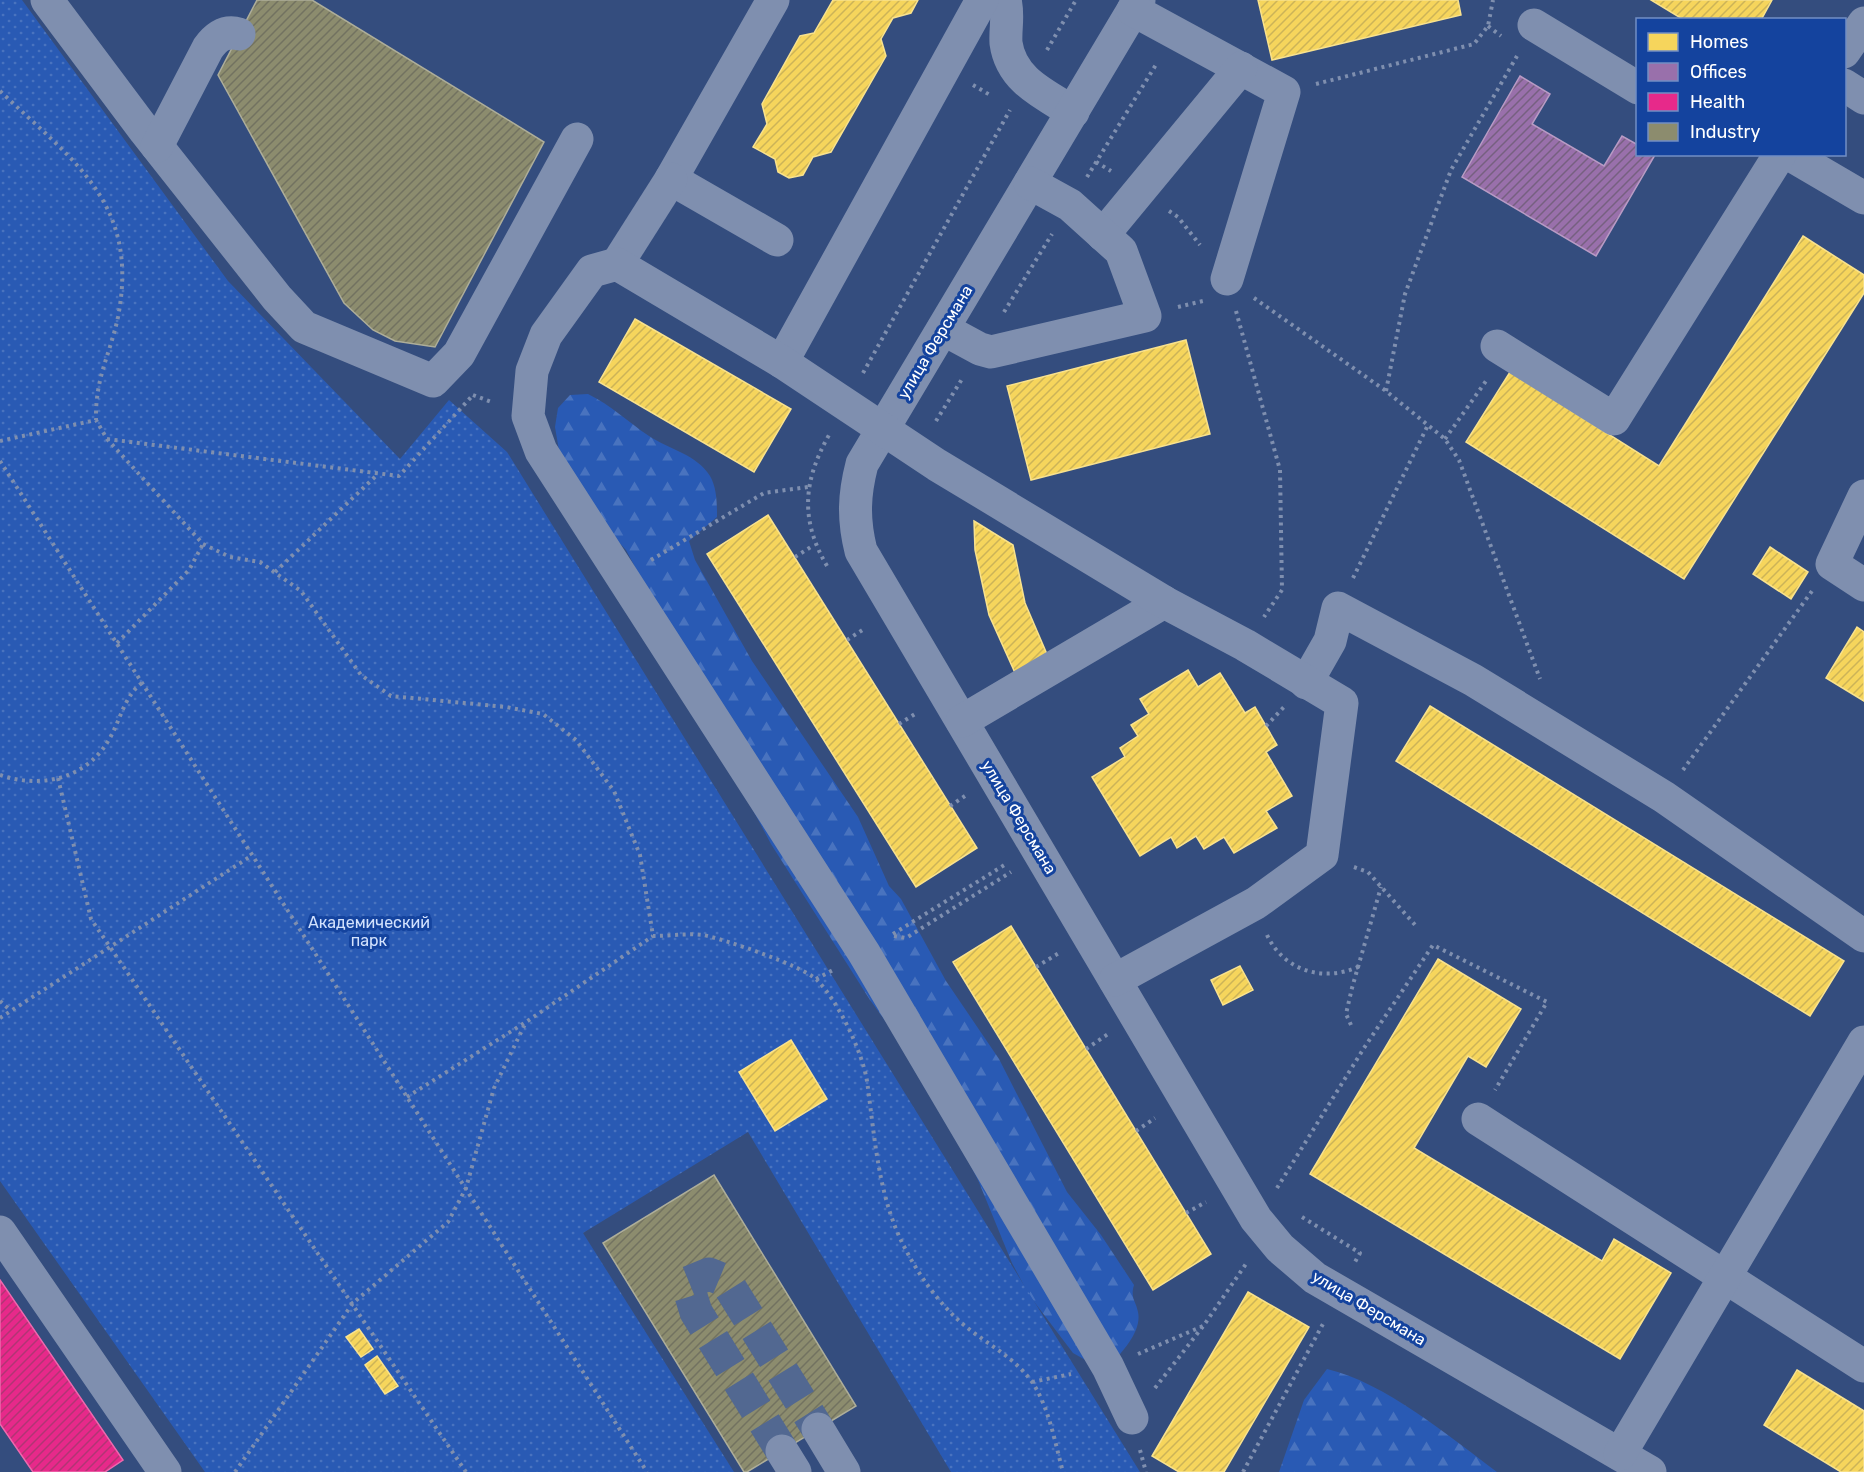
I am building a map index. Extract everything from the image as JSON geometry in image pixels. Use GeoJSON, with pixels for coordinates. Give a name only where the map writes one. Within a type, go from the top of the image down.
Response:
{"type":"FeatureCollection","features":[{"type":"Feature","properties":{"kind":"street"},"geometry":{"type":"LineString","coordinates":[[47,0],[157,146],[277,298],[304,327],[434,381],[459,354],[577,139]]}},
{"type":"Feature","properties":{"kind":"street"},"geometry":{"type":"LineString","coordinates":[[773,0],[671,179],[617,264],[592,271],[546,335],[532,370],[528,416],[541,451],[864,953],[1108,1367],[1132,1418]]}},
{"type":"Feature","properties":{"kind":"street"},"geometry":{"type":"LineString","coordinates":[[782,362],[982,0]]}},
{"type":"Feature","properties":{"kind":"street"},"geometry":{"type":"LineString","coordinates":[[1005,0],[1008,10],[1006,43],[1014,67],[1028,84],[1073,112]]}},
{"type":"Feature","properties":{"kind":"street"},"geometry":{"type":"LineString","coordinates":[[1136,5],[1176,33],[1284,92],[1229,286]]}},
{"type":"Feature","properties":{"kind":"street","name":"улица Ферсмана"},"geometry":{"type":"LineString","coordinates":[[1136,5],[862,464],[855,493],[854,525],[861,551],[1256,1219],[1280,1248],[1315,1278],[1650,1472]]}},
{"type":"Feature","properties":{"kind":"street"},"geometry":{"type":"LineString","coordinates":[[1846,50],[1864,23]]}},
{"type":"Feature","properties":{"kind":"street"},"geometry":{"type":"LineString","coordinates":[[157,146],[208,48],[216,38],[225,33],[239,34]]}},
{"type":"Feature","properties":{"kind":"street"},"geometry":{"type":"LineString","coordinates":[[1527,38],[1636,87]]}},
{"type":"Feature","properties":{"kind":"street"},"geometry":{"type":"LineString","coordinates":[[1103,235],[1241,68]]}},
{"type":"Feature","properties":{"kind":"street"},"geometry":{"type":"LineString","coordinates":[[1846,86],[1864,98]]}},
{"type":"Feature","properties":{"kind":"street"},"geometry":{"type":"LineString","coordinates":[[1502,348],[1614,419],[1779,156]]}},
{"type":"Feature","properties":{"kind":"street"},"geometry":{"type":"LineString","coordinates":[[1792,156],[1864,198]]}},
{"type":"Feature","properties":{"kind":"street"},"geometry":{"type":"LineString","coordinates":[[671,179],[777,240]]}},
{"type":"Feature","properties":{"kind":"street"},"geometry":{"type":"LineString","coordinates":[[943,329],[980,349],[991,352],[1145,315],[1121,251],[1070,206],[1030,183]]}},
{"type":"Feature","properties":{"kind":"street"},"geometry":{"type":"LineString","coordinates":[[617,264],[782,362],[916,453],[1164,602],[1245,645],[1342,703],[1322,855],[1256,903],[1114,980]]}},
{"type":"Feature","properties":{"kind":"street"},"geometry":{"type":"LineString","coordinates":[[1864,496],[1832,564],[1864,585]]}},
{"type":"Feature","properties":{"kind":"street"},"geometry":{"type":"LineString","coordinates":[[962,721],[1164,602]]}},
{"type":"Feature","properties":{"kind":"street"},"geometry":{"type":"LineString","coordinates":[[1306,683],[1330,641],[1338,608],[1473,680],[1664,798],[1864,936]]}},
{"type":"Feature","properties":{"kind":"street"},"geometry":{"type":"LineString","coordinates":[[1620,1454],[1864,1042]]}},
{"type":"Feature","properties":{"kind":"street"},"geometry":{"type":"LineString","coordinates":[[1478,1119],[1864,1366]]}},
{"type":"Feature","properties":{"kind":"street"},"geometry":{"type":"LineString","coordinates":[[0,1232],[165,1472]]}},
{"type":"Feature","properties":{"kind":"street"},"geometry":{"type":"LineString","coordinates":[[818,1429],[844,1472]]}},
{"type":"Feature","properties":{"kind":"path"},"geometry":{"type":"LineString","coordinates":[[1284,92],[1474,44],[1488,26],[1493,0]]}},
{"type":"Feature","properties":{"kind":"path"},"geometry":{"type":"LineString","coordinates":[[1488,26],[1504,39]]}},
{"type":"Feature","properties":{"kind":"path"},"geometry":{"type":"LineString","coordinates":[[916,453],[1176,33]]}},
{"type":"Feature","properties":{"kind":"path"},"geometry":{"type":"LineString","coordinates":[[1386,391],[1406,294],[1451,170],[1527,38]]}},
{"type":"Feature","properties":{"kind":"path"},"geometry":{"type":"LineString","coordinates":[[944,69],[992,96]]}},
{"type":"Feature","properties":{"kind":"path"},"geometry":{"type":"LineString","coordinates":[[0,91],[88,175],[111,216],[120,243],[124,267],[123,291],[116,325],[95,394],[96,420],[107,439],[203,544],[230,557],[260,561],[301,591],[361,675],[391,696],[506,706],[543,714],[576,740],[614,791],[640,855],[653,936]]}},
{"type":"Feature","properties":{"kind":"path"},"geometry":{"type":"LineString","coordinates":[[1229,286],[1386,391],[1445,439],[1459,460],[1560,734]]}},
{"type":"Feature","properties":{"kind":"path"},"geometry":{"type":"LineString","coordinates":[[1145,315],[1229,286]]}},
{"type":"Feature","properties":{"kind":"path"},"geometry":{"type":"LineString","coordinates":[[1229,286],[1280,470],[1282,590],[1245,645]]}},
{"type":"Feature","properties":{"kind":"path"},"geometry":{"type":"LineString","coordinates":[[1445,439],[1502,348]]}},
{"type":"Feature","properties":{"kind":"path"},"geometry":{"type":"LineString","coordinates":[[434,381],[528,416]]}},
{"type":"Feature","properties":{"kind":"path"},"geometry":{"type":"LineString","coordinates":[[107,439],[399,476],[472,395]]}},
{"type":"Feature","properties":{"kind":"path"},"geometry":{"type":"LineString","coordinates":[[0,441],[96,420]]}},
{"type":"Feature","properties":{"kind":"path"},"geometry":{"type":"LineString","coordinates":[[1338,608],[1428,426]]}},
{"type":"Feature","properties":{"kind":"path"},"geometry":{"type":"LineString","coordinates":[[0,461],[647,1472]]}},
{"type":"Feature","properties":{"kind":"path"},"geometry":{"type":"LineString","coordinates":[[275,572],[378,473]]}},
{"type":"Feature","properties":{"kind":"path"},"geometry":{"type":"LineString","coordinates":[[623,578],[764,493],[808,487]]}},
{"type":"Feature","properties":{"kind":"path"},"geometry":{"type":"LineString","coordinates":[[117,643],[189,570],[203,544]]}},
{"type":"Feature","properties":{"kind":"path"},"geometry":{"type":"LineString","coordinates":[[795,557],[814,544]]}},
{"type":"Feature","properties":{"kind":"path"},"geometry":{"type":"LineString","coordinates":[[1664,798],[1832,564]]}},
{"type":"Feature","properties":{"kind":"path"},"geometry":{"type":"LineString","coordinates":[[847,640],[864,629]]}},
{"type":"Feature","properties":{"kind":"path"},"geometry":{"type":"LineString","coordinates":[[0,775],[10,779],[40,781],[68,776],[97,759],[111,737],[132,690],[142,683]]}},
{"type":"Feature","properties":{"kind":"path"},"geometry":{"type":"LineString","coordinates":[[899,724],[915,714]]}},
{"type":"Feature","properties":{"kind":"path"},"geometry":{"type":"LineString","coordinates":[[58,778],[91,919],[466,1472]]}},
{"type":"Feature","properties":{"kind":"path"},"geometry":{"type":"LineString","coordinates":[[950,806],[965,796]]}},
{"type":"Feature","properties":{"kind":"path"},"geometry":{"type":"LineString","coordinates":[[1322,855],[1368,872],[1416,926]]}},
{"type":"Feature","properties":{"kind":"path"},"geometry":{"type":"LineString","coordinates":[[0,1018],[251,856]]}},
{"type":"Feature","properties":{"kind":"path"},"geometry":{"type":"LineString","coordinates":[[964,891],[1007,864]]}},
{"type":"Feature","properties":{"kind":"path"},"geometry":{"type":"LineString","coordinates":[[891,936],[906,938],[1012,872]]}},
{"type":"Feature","properties":{"kind":"path"},"geometry":{"type":"LineString","coordinates":[[1351,1025],[1346,1014],[1381,887]]}},
{"type":"Feature","properties":{"kind":"path"},"geometry":{"type":"LineString","coordinates":[[1256,903],[1268,937],[1277,952],[1291,964],[1307,971],[1325,974],[1343,973],[1359,966]]}},
{"type":"Feature","properties":{"kind":"path"},"geometry":{"type":"LineString","coordinates":[[407,1096],[526,1022],[653,936],[702,935],[746,947],[816,979],[857,1045],[866,1079],[871,1127],[881,1178],[892,1218],[906,1252],[925,1281],[956,1318],[1003,1352],[1032,1382],[1044,1409],[1063,1472]]}},
{"type":"Feature","properties":{"kind":"path"},"geometry":{"type":"LineString","coordinates":[[1274,1194],[1364,1048],[1433,945],[1547,1002],[1478,1119]]}},
{"type":"Feature","properties":{"kind":"path"},"geometry":{"type":"LineString","coordinates":[[1036,967],[1061,951]]}},
{"type":"Feature","properties":{"kind":"path"},"geometry":{"type":"LineString","coordinates":[[0,1001],[11,1011]]}},
{"type":"Feature","properties":{"kind":"path"},"geometry":{"type":"LineString","coordinates":[[235,1472],[353,1303],[448,1222],[466,1188],[494,1088],[526,1022]]}},
{"type":"Feature","properties":{"kind":"path"},"geometry":{"type":"LineString","coordinates":[[1086,1049],[1110,1032]]}},
{"type":"Feature","properties":{"kind":"path"},"geometry":{"type":"LineString","coordinates":[[1136,1131],[1161,1114]]}},
{"type":"Feature","properties":{"kind":"path"},"geometry":{"type":"LineString","coordinates":[[1186,1214],[1213,1198]]}},
{"type":"Feature","properties":{"kind":"path"},"geometry":{"type":"LineString","coordinates":[[1243,1472],[1360,1253],[1301,1216]]}},
{"type":"Feature","properties":{"kind":"path"},"geometry":{"type":"LineString","coordinates":[[1132,1418],[1204,1325],[1250,1257]]}},
{"type":"Feature","properties":{"kind":"path"},"geometry":{"type":"LineString","coordinates":[[1108,1367],[1204,1325]]}},
{"type":"Feature","properties":{"kind":"green space","name":"Академический парк"},"geometry":{"type":"Polygon","coordinates":[[[0,0],[22,0],[228,281],[400,459],[449,400],[507,452],[1140,1472],[951,1472],[748,1132],[583,1233],[734,1472],[205,1472],[0,1181],[0,0]]]}},
{"type":"Feature","properties":{"kind":"green space"},"geometry":{"type":"Polygon","coordinates":[[[588,394],[612,408],[657,441],[698,462],[710,476],[717,501],[717,517],[689,541],[695,560],[752,661],[858,817],[889,886],[901,899],[946,981],[999,1059],[1067,1192],[1101,1235],[1134,1285],[1133,1293],[1138,1312],[1137,1326],[1131,1340],[1112,1363],[1089,1362],[1073,1353],[1029,1295],[1012,1263],[978,1180],[943,1110],[914,1060],[870,1000],[771,844],[642,602],[634,565],[626,550],[613,536],[561,462],[555,427],[558,408],[570,395],[588,394]]]}},
{"type":"Feature","properties":{"kind":"green space"},"geometry":{"type":"Polygon","coordinates":[[[1327,1369],[1349,1376],[1393,1398],[1438,1427],[1497,1472],[1279,1472],[1304,1400],[1327,1369]]]}},
{"type":"Feature","properties":{"kind":"building: Homes"},"geometry":{"type":"Polygon","coordinates":[[[833,0],[918,0],[911,13],[893,18],[881,39],[886,56],[831,152],[813,157],[803,175],[789,178],[778,172],[775,159],[753,147],[767,124],[762,104],[800,36],[814,33],[833,0]]]}},
{"type":"Feature","properties":{"kind":"building: Homes"},"geometry":{"type":"Polygon","coordinates":[[[1258,0],[1458,0],[1461,15],[1272,60],[1258,0]]]}},
{"type":"Feature","properties":{"kind":"building: Homes"},"geometry":{"type":"Polygon","coordinates":[[[1651,0],[1772,0],[1762,18],[1681,18],[1651,0]]]}},
{"type":"Feature","properties":{"kind":"building: Homes"},"geometry":{"type":"Polygon","coordinates":[[[1803,236],[1864,275],[1864,293],[1684,579],[1466,442],[1510,372],[1659,466],[1803,236]]]}},
{"type":"Feature","properties":{"kind":"building: Homes"},"geometry":{"type":"Polygon","coordinates":[[[635,319],[791,409],[754,472],[599,382],[635,319]]]}},
{"type":"Feature","properties":{"kind":"building: Homes"},"geometry":{"type":"Polygon","coordinates":[[[1186,340],[1210,434],[1031,480],[1007,386],[1186,340]]]}},
{"type":"Feature","properties":{"kind":"building: Homes"},"geometry":{"type":"Polygon","coordinates":[[[768,515],[977,848],[916,887],[707,554],[768,515]]]}},
{"type":"Feature","properties":{"kind":"building: Homes"},"geometry":{"type":"Polygon","coordinates":[[[974,521],[1013,545],[1025,603],[1049,659],[1016,675],[989,615],[975,550],[974,521]]]}},
{"type":"Feature","properties":{"kind":"building: Homes"},"geometry":{"type":"Polygon","coordinates":[[[1770,547],[1808,572],[1791,599],[1753,574],[1770,547]]]}},
{"type":"Feature","properties":{"kind":"building: Homes"},"geometry":{"type":"Polygon","coordinates":[[[1857,627],[1864,632],[1864,701],[1826,678],[1857,627]]]}},
{"type":"Feature","properties":{"kind":"building: Homes"},"geometry":{"type":"Polygon","coordinates":[[[1188,670],[1198,687],[1220,673],[1245,713],[1255,707],[1277,745],[1266,752],[1292,796],[1266,811],[1277,828],[1234,853],[1224,837],[1204,849],[1196,836],[1177,848],[1171,837],[1140,856],[1092,777],[1125,757],[1120,748],[1138,736],[1131,725],[1149,714],[1140,699],[1188,670]]]}},
{"type":"Feature","properties":{"kind":"building: Homes"},"geometry":{"type":"Polygon","coordinates":[[[1430,706],[1844,961],[1810,1016],[1396,761],[1430,706]]]}},
{"type":"Feature","properties":{"kind":"building: Homes"},"geometry":{"type":"Polygon","coordinates":[[[1011,926],[1211,1254],[1153,1290],[953,962],[1011,926]]]}},
{"type":"Feature","properties":{"kind":"building: Homes"},"geometry":{"type":"Polygon","coordinates":[[[1438,959],[1521,1009],[1486,1067],[1468,1056],[1414,1148],[1602,1261],[1614,1239],[1671,1273],[1620,1359],[1310,1174],[1438,959]]]}},
{"type":"Feature","properties":{"kind":"building: Homes"},"geometry":{"type":"Polygon","coordinates":[[[1240,966],[1253,990],[1223,1005],[1211,980],[1240,966]]]}},
{"type":"Feature","properties":{"kind":"building: Homes"},"geometry":{"type":"Polygon","coordinates":[[[791,1040],[827,1099],[775,1131],[739,1072],[791,1040]]]}},
{"type":"Feature","properties":{"kind":"building: Homes"},"geometry":{"type":"Polygon","coordinates":[[[1248,1292],[1309,1327],[1224,1472],[1179,1472],[1152,1456],[1248,1292]]]}},
{"type":"Feature","properties":{"kind":"building: Homes"},"geometry":{"type":"Polygon","coordinates":[[[359,1329],[373,1349],[361,1357],[346,1337],[359,1329]]]}},
{"type":"Feature","properties":{"kind":"building: Homes"},"geometry":{"type":"Polygon","coordinates":[[[377,1356],[398,1386],[385,1394],[365,1365],[377,1356]]]}},
{"type":"Feature","properties":{"kind":"building: Homes"},"geometry":{"type":"Polygon","coordinates":[[[1797,1370],[1864,1411],[1864,1472],[1841,1472],[1764,1425],[1797,1370]]]}},
{"type":"Feature","properties":{"kind":"building: Offices"},"geometry":{"type":"Polygon","coordinates":[[[1520,76],[1550,94],[1532,124],[1604,166],[1622,136],[1636,144],[1636,156],[1654,156],[1596,256],[1462,177],[1520,76]]]}},
{"type":"Feature","properties":{"kind":"building: Health"},"geometry":{"type":"Polygon","coordinates":[[[0,1280],[123,1460],[105,1472],[33,1472],[0,1424],[0,1280]]]}},
{"type":"Feature","properties":{"kind":"building: Industry"},"geometry":{"type":"Polygon","coordinates":[[[257,0],[312,0],[544,142],[435,347],[395,341],[373,330],[344,303],[218,75],[257,0]]]}},
{"type":"Feature","properties":{"kind":"building: Industry"},"geometry":{"type":"Polygon","coordinates":[[[714,1175],[856,1406],[747,1472],[744,1472],[603,1243],[714,1175]]]}},
{"type":"Feature","properties":{"kind":"tunnel"},"geometry":{"type":"LineString","coordinates":[[782,1451],[696,1312],[687,1283],[709,1274],[726,1281],[818,1429]]}}]}
